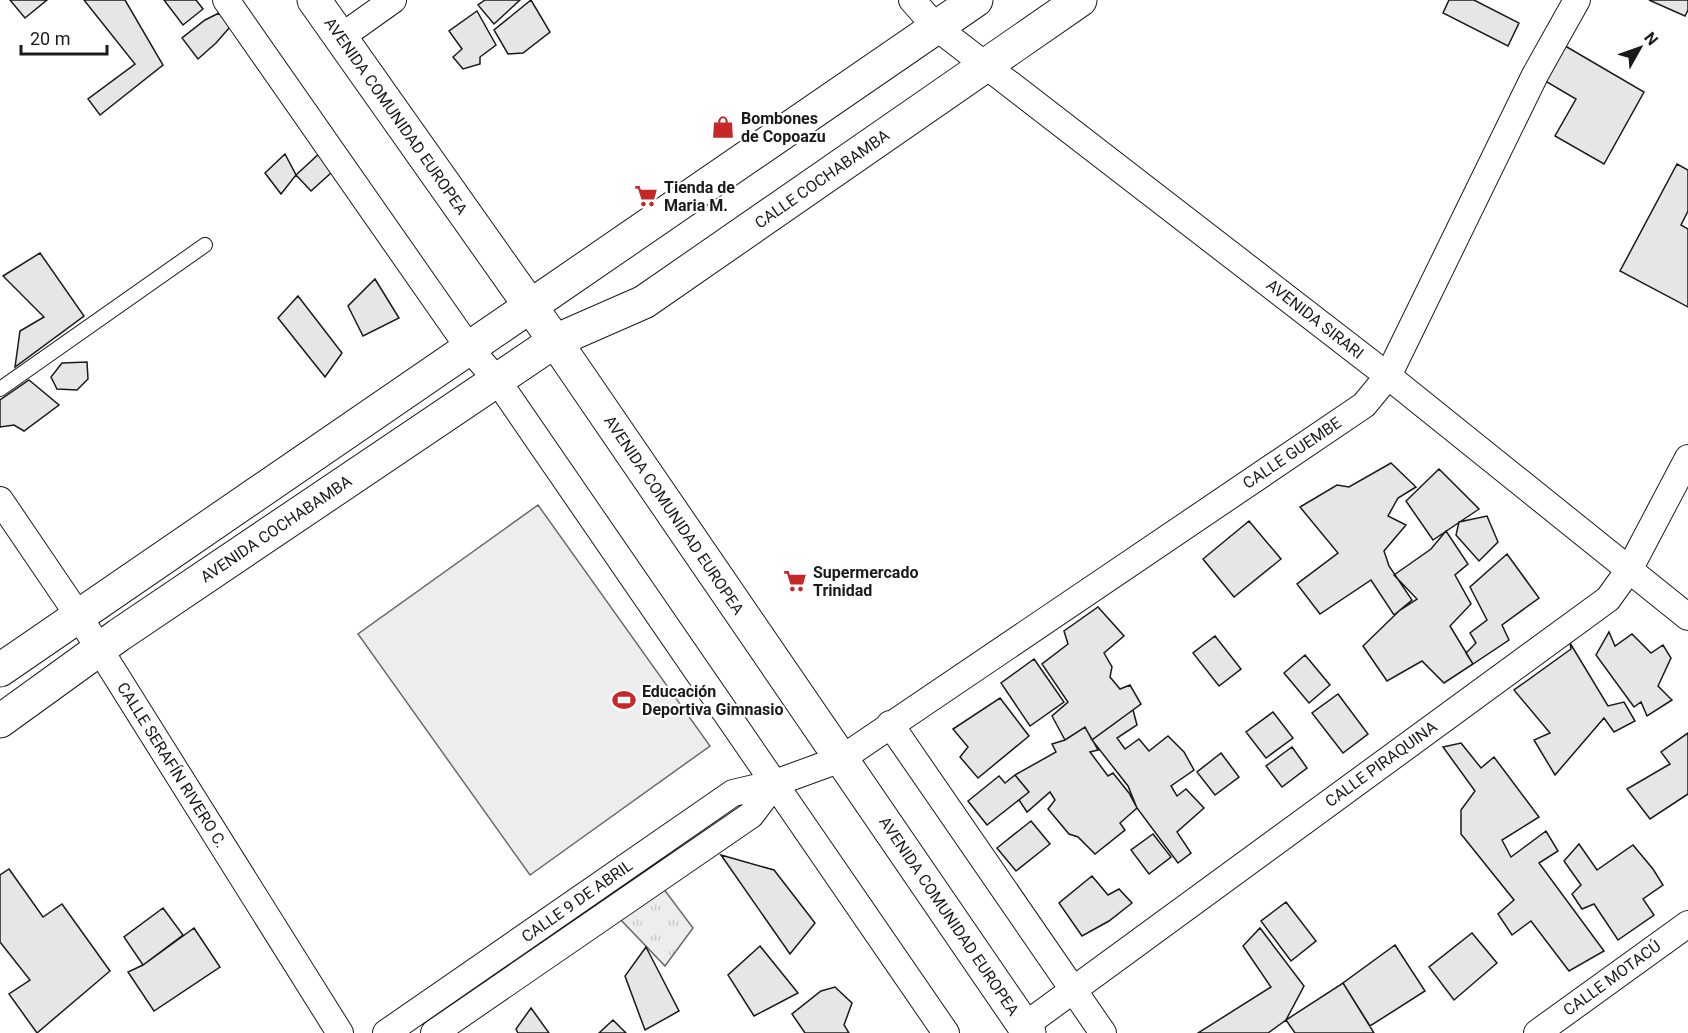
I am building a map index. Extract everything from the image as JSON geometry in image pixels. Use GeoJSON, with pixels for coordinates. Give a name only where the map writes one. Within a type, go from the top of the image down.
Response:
{"type":"FeatureCollection","features":[{"type":"Feature","properties":{"kind":"main road","name":"AVENIDA COMUNIDAD EUROPEA"},"geometry":{"type":"LineString","coordinates":[[314,0],[555,341],[1027,1030]]}},
{"type":"Feature","properties":{"kind":"main road"},"geometry":{"type":"LineString","coordinates":[[0,670],[976,0]]}},
{"type":"Feature","properties":{"kind":"main road","name":"CALLE COCHABAMBA"},"geometry":{"type":"LineString","coordinates":[[555,341],[644,302],[1080,0]]}},
{"type":"Feature","properties":{"kind":"main road","name":"AVENIDA COCHABAMBA"},"geometry":{"type":"LineString","coordinates":[[0,721],[99,650],[555,341]]}},
{"type":"Feature","properties":{"kind":"street"},"geometry":{"type":"LineString","coordinates":[[226,0],[460,354],[497,380],[946,1033]]}},
{"type":"Feature","properties":{"kind":"street"},"geometry":{"type":"LineString","coordinates":[[341,37],[393,0]]}},
{"type":"Feature","properties":{"kind":"street","name":"AVENIDA SIRARI"},"geometry":{"type":"LineString","coordinates":[[912,0],[936,27],[1388,376],[1688,617]]}},
{"type":"Feature","properties":{"kind":"street","name":"CALLE GUEMBE"},"geometry":{"type":"LineString","coordinates":[[841,759],[1364,405],[1388,376],[1535,75],[1577,0]]}},
{"type":"Feature","properties":{"kind":"street","name":"CALLE PIRAQUINA"},"geometry":{"type":"LineString","coordinates":[[1027,1030],[1073,990],[1608,599],[1629,570],[1688,458]]}},
{"type":"Feature","properties":{"kind":"street","name":"CALLE SERAFÍN RIVERO C."},"geometry":{"type":"LineString","coordinates":[[0,500],[78,615],[340,1033]]}},
{"type":"Feature","properties":{"kind":"street"},"geometry":{"type":"LineString","coordinates":[[890,724],[1103,1033]]}},
{"type":"Feature","properties":{"kind":"street","name":"CALLE 9 DE ABRIL"},"geometry":{"type":"LineString","coordinates":[[386,1033],[732,793],[775,783],[841,759]]}},
{"type":"Feature","properties":{"kind":"street","name":"CALLE 9 DE ABRIL"},"geometry":{"type":"LineString","coordinates":[[434,1033],[751,815],[775,783]]}},
{"type":"Feature","properties":{"kind":"street","name":"CALLE MOTACÚ"},"geometry":{"type":"LineString","coordinates":[[1537,1033],[1688,924]]}},
{"type":"Feature","properties":{"kind":"lane"},"geometry":{"type":"LineString","coordinates":[[0,389],[206,245]]}},
{"type":"Feature","properties":{"kind":"shaded area"},"geometry":{"type":"Polygon","coordinates":[[[538,505],[710,746],[530,875],[358,634],[538,505]]]}},
{"type":"Feature","properties":{"kind":"green space"},"geometry":{"type":"Polygon","coordinates":[[[663,888],[693,928],[665,966],[620,919],[663,888]]]}},
{"type":"Feature","properties":{"kind":"building"},"geometry":{"type":"Polygon","coordinates":[[[10,0],[47,0],[25,18],[10,0]]]}},
{"type":"Feature","properties":{"kind":"building"},"geometry":{"type":"Polygon","coordinates":[[[84,0],[125,0],[163,65],[100,115],[88,99],[135,64],[84,0]]]}},
{"type":"Feature","properties":{"kind":"building"},"geometry":{"type":"Polygon","coordinates":[[[164,0],[196,0],[203,9],[183,25],[164,0]]]}},
{"type":"Feature","properties":{"kind":"building"},"geometry":{"type":"Polygon","coordinates":[[[485,0],[520,0],[494,24],[478,5],[485,0]]]}},
{"type":"Feature","properties":{"kind":"building"},"geometry":{"type":"Polygon","coordinates":[[[531,0],[550,32],[523,53],[508,54],[494,30],[531,0]]]}},
{"type":"Feature","properties":{"kind":"building"},"geometry":{"type":"Polygon","coordinates":[[[1449,0],[1474,0],[1519,23],[1508,46],[1443,13],[1449,0]]]}},
{"type":"Feature","properties":{"kind":"building"},"geometry":{"type":"Polygon","coordinates":[[[1649,0],[1688,0],[1688,10],[1685,16],[1649,0]]]}},
{"type":"Feature","properties":{"kind":"building"},"geometry":{"type":"Polygon","coordinates":[[[477,11],[496,45],[480,57],[480,64],[463,69],[453,57],[462,49],[449,31],[477,11]]]}},
{"type":"Feature","properties":{"kind":"building"},"geometry":{"type":"Polygon","coordinates":[[[219,13],[230,27],[198,59],[182,38],[205,20],[219,13]]]}},
{"type":"Feature","properties":{"kind":"building"},"geometry":{"type":"Polygon","coordinates":[[[1555,40],[1644,92],[1604,164],[1555,136],[1576,99],[1535,75],[1555,40]]]}},
{"type":"Feature","properties":{"kind":"building"},"geometry":{"type":"Polygon","coordinates":[[[321,152],[332,172],[311,191],[296,175],[321,152]]]}},
{"type":"Feature","properties":{"kind":"building"},"geometry":{"type":"Polygon","coordinates":[[[285,154],[296,175],[281,194],[265,173],[285,154]]]}},
{"type":"Feature","properties":{"kind":"building"},"geometry":{"type":"Polygon","coordinates":[[[1677,164],[1688,170],[1688,211],[1681,225],[1688,229],[1688,307],[1620,271],[1677,164]]]}},
{"type":"Feature","properties":{"kind":"building"},"geometry":{"type":"Polygon","coordinates":[[[40,253],[84,316],[15,367],[20,331],[44,317],[3,276],[40,253]]]}},
{"type":"Feature","properties":{"kind":"building"},"geometry":{"type":"Polygon","coordinates":[[[375,279],[399,318],[363,336],[348,306],[375,279]]]}},
{"type":"Feature","properties":{"kind":"building"},"geometry":{"type":"Polygon","coordinates":[[[298,296],[342,353],[325,377],[278,318],[298,296]]]}},
{"type":"Feature","properties":{"kind":"building"},"geometry":{"type":"Polygon","coordinates":[[[87,362],[88,379],[77,390],[57,389],[51,377],[62,363],[87,362]]]}},
{"type":"Feature","properties":{"kind":"building"},"geometry":{"type":"Polygon","coordinates":[[[29,380],[59,405],[24,431],[14,425],[0,427],[0,400],[29,380]]]}},
{"type":"Feature","properties":{"kind":"building"},"geometry":{"type":"Polygon","coordinates":[[[1391,463],[1416,487],[1398,498],[1388,516],[1406,525],[1384,551],[1389,566],[1412,600],[1394,615],[1371,580],[1320,614],[1297,584],[1338,553],[1300,507],[1337,485],[1349,487],[1391,463]]]}},
{"type":"Feature","properties":{"kind":"building"},"geometry":{"type":"Polygon","coordinates":[[[1439,469],[1479,509],[1433,540],[1406,501],[1439,469]]]}},
{"type":"Feature","properties":{"kind":"building"},"geometry":{"type":"Polygon","coordinates":[[[1487,516],[1498,542],[1479,561],[1456,535],[1459,522],[1487,516]]]}},
{"type":"Feature","properties":{"kind":"building"},"geometry":{"type":"Polygon","coordinates":[[[1249,521],[1281,559],[1234,597],[1203,559],[1249,521]]]}},
{"type":"Feature","properties":{"kind":"building"},"geometry":{"type":"Polygon","coordinates":[[[1446,531],[1468,564],[1455,575],[1471,604],[1450,626],[1473,664],[1444,683],[1422,661],[1387,681],[1363,646],[1399,611],[1417,599],[1394,575],[1431,549],[1446,531]]]}},
{"type":"Feature","properties":{"kind":"building"},"geometry":{"type":"Polygon","coordinates":[[[1507,554],[1539,598],[1502,625],[1509,640],[1473,664],[1466,653],[1476,643],[1470,633],[1487,620],[1470,587],[1507,554]]]}},
{"type":"Feature","properties":{"kind":"building"},"geometry":{"type":"Polygon","coordinates":[[[1098,607],[1124,636],[1104,653],[1112,667],[1110,677],[1120,689],[1130,685],[1141,704],[1092,740],[1085,727],[1065,740],[1052,716],[1068,702],[1042,664],[1068,644],[1064,631],[1098,607]]]}},
{"type":"Feature","properties":{"kind":"building"},"geometry":{"type":"Polygon","coordinates":[[[1609,632],[1615,646],[1632,634],[1651,653],[1663,645],[1671,658],[1658,686],[1672,700],[1647,716],[1641,702],[1634,707],[1596,655],[1609,632]]]}},
{"type":"Feature","properties":{"kind":"building"},"geometry":{"type":"Polygon","coordinates":[[[1215,636],[1241,669],[1219,686],[1193,653],[1215,636]]]}},
{"type":"Feature","properties":{"kind":"building"},"geometry":{"type":"Polygon","coordinates":[[[1570,643],[1608,706],[1624,702],[1635,721],[1614,732],[1604,718],[1555,775],[1534,740],[1550,733],[1514,690],[1571,649],[1570,643]]]}},
{"type":"Feature","properties":{"kind":"building"},"geometry":{"type":"Polygon","coordinates":[[[1305,655],[1330,685],[1309,703],[1284,673],[1305,655]]]}},
{"type":"Feature","properties":{"kind":"building"},"geometry":{"type":"Polygon","coordinates":[[[1034,659],[1064,702],[1030,726],[1001,683],[1034,659]]]}},
{"type":"Feature","properties":{"kind":"building"},"geometry":{"type":"Polygon","coordinates":[[[1338,694],[1368,734],[1343,753],[1312,713],[1338,694]]]}},
{"type":"Feature","properties":{"kind":"building"},"geometry":{"type":"Polygon","coordinates":[[[1000,698],[1029,736],[978,778],[960,757],[968,747],[953,729],[1000,698]]]}},
{"type":"Feature","properties":{"kind":"building"},"geometry":{"type":"Polygon","coordinates":[[[1133,710],[1137,725],[1117,738],[1125,749],[1139,739],[1149,751],[1168,736],[1184,752],[1194,770],[1171,786],[1177,796],[1186,789],[1204,808],[1177,832],[1191,853],[1178,863],[1137,808],[1128,786],[1092,740],[1133,710]]]}},
{"type":"Feature","properties":{"kind":"building"},"geometry":{"type":"Polygon","coordinates":[[[1273,712],[1293,738],[1266,758],[1246,732],[1273,712]]]}},
{"type":"Feature","properties":{"kind":"building"},"geometry":{"type":"Polygon","coordinates":[[[1085,727],[1098,750],[1090,752],[1108,776],[1113,773],[1129,793],[1137,808],[1120,823],[1125,830],[1095,854],[1078,837],[1069,834],[1048,809],[1055,800],[1050,792],[1027,812],[1019,800],[1029,792],[1015,775],[1056,752],[1052,744],[1065,740],[1085,727]]]}},
{"type":"Feature","properties":{"kind":"building"},"geometry":{"type":"Polygon","coordinates":[[[1688,733],[1688,794],[1650,819],[1627,789],[1670,764],[1661,752],[1688,733]]]}},
{"type":"Feature","properties":{"kind":"building"},"geometry":{"type":"Polygon","coordinates":[[[1461,743],[1481,768],[1494,757],[1539,817],[1502,840],[1511,857],[1546,831],[1558,851],[1539,863],[1604,951],[1569,971],[1531,921],[1512,935],[1498,914],[1514,900],[1461,834],[1461,810],[1475,791],[1443,747],[1461,743]]]}},
{"type":"Feature","properties":{"kind":"building"},"geometry":{"type":"Polygon","coordinates":[[[1292,747],[1307,768],[1282,787],[1266,766],[1292,747]]]}},
{"type":"Feature","properties":{"kind":"building"},"geometry":{"type":"Polygon","coordinates":[[[1221,753],[1239,777],[1215,795],[1197,772],[1221,753]]]}},
{"type":"Feature","properties":{"kind":"building"},"geometry":{"type":"Polygon","coordinates":[[[1015,775],[1029,792],[987,825],[968,801],[999,776],[1005,783],[1015,775]]]}},
{"type":"Feature","properties":{"kind":"building"},"geometry":{"type":"Polygon","coordinates":[[[1031,821],[1050,844],[1016,871],[997,848],[1031,821]]]}},
{"type":"Feature","properties":{"kind":"building"},"geometry":{"type":"Polygon","coordinates":[[[1153,834],[1171,857],[1149,874],[1131,850],[1153,834]]]}},
{"type":"Feature","properties":{"kind":"building"},"geometry":{"type":"Polygon","coordinates":[[[1579,844],[1597,870],[1633,845],[1663,885],[1643,899],[1654,915],[1618,940],[1594,904],[1582,909],[1572,894],[1581,885],[1564,861],[1579,844]]]}},
{"type":"Feature","properties":{"kind":"building"},"geometry":{"type":"Polygon","coordinates":[[[721,855],[774,870],[815,923],[790,954],[721,855]]]}},
{"type":"Feature","properties":{"kind":"building"},"geometry":{"type":"Polygon","coordinates":[[[9,869],[43,917],[62,904],[110,971],[37,1033],[9,994],[30,980],[0,942],[0,875],[9,869]]]}},
{"type":"Feature","properties":{"kind":"building"},"geometry":{"type":"Polygon","coordinates":[[[1092,876],[1108,895],[1119,889],[1132,903],[1109,921],[1082,936],[1059,903],[1092,876]]]}},
{"type":"Feature","properties":{"kind":"building"},"geometry":{"type":"Polygon","coordinates":[[[1286,902],[1316,941],[1291,961],[1261,921],[1286,902]]]}},
{"type":"Feature","properties":{"kind":"building"},"geometry":{"type":"Polygon","coordinates":[[[163,908],[183,935],[143,965],[124,937],[163,908]]]}},
{"type":"Feature","properties":{"kind":"building"},"geometry":{"type":"Polygon","coordinates":[[[194,928],[220,967],[154,1011],[128,972],[143,965],[194,928]]]}},
{"type":"Feature","properties":{"kind":"building"},"geometry":{"type":"Polygon","coordinates":[[[1260,928],[1304,986],[1286,1020],[1268,1033],[1198,1033],[1271,987],[1243,946],[1260,928]]]}},
{"type":"Feature","properties":{"kind":"building"},"geometry":{"type":"Polygon","coordinates":[[[1472,933],[1497,963],[1454,1000],[1429,967],[1472,933]]]}},
{"type":"Feature","properties":{"kind":"building"},"geometry":{"type":"Polygon","coordinates":[[[1395,945],[1425,991],[1370,1026],[1343,983],[1395,945]]]}},
{"type":"Feature","properties":{"kind":"building"},"geometry":{"type":"Polygon","coordinates":[[[760,946],[798,993],[754,1016],[728,975],[760,946]]]}},
{"type":"Feature","properties":{"kind":"building"},"geometry":{"type":"Polygon","coordinates":[[[646,947],[679,1011],[645,1030],[625,976],[646,947]]]}},
{"type":"Feature","properties":{"kind":"building"},"geometry":{"type":"Polygon","coordinates":[[[1343,983],[1374,1033],[1295,1033],[1286,1020],[1343,983]]]}},
{"type":"Feature","properties":{"kind":"building"},"geometry":{"type":"Polygon","coordinates":[[[835,987],[852,1003],[844,1025],[849,1033],[805,1033],[792,1014],[821,991],[835,987]]]}},
{"type":"Feature","properties":{"kind":"building"},"geometry":{"type":"Polygon","coordinates":[[[531,1008],[549,1033],[518,1033],[516,1029],[531,1008]]]}},
{"type":"Feature","properties":{"kind":"building"},"geometry":{"type":"Polygon","coordinates":[[[613,1020],[626,1033],[599,1033],[613,1020]]]}},
{"type":"Feature","properties":{"kind":"place","name":"Bombones de Copoazu"},"geometry":{"type":"Point","coordinates":[723,127]}},
{"type":"Feature","properties":{"kind":"place","name":"Tienda de Maria M."},"geometry":{"type":"Point","coordinates":[646,196]}},
{"type":"Feature","properties":{"kind":"place","name":"Supermercado Trinidad"},"geometry":{"type":"Point","coordinates":[795,581]}},
{"type":"Feature","properties":{"kind":"place","name":"Educación Deportiva Gimnasio"},"geometry":{"type":"Point","coordinates":[624,700]}}]}
